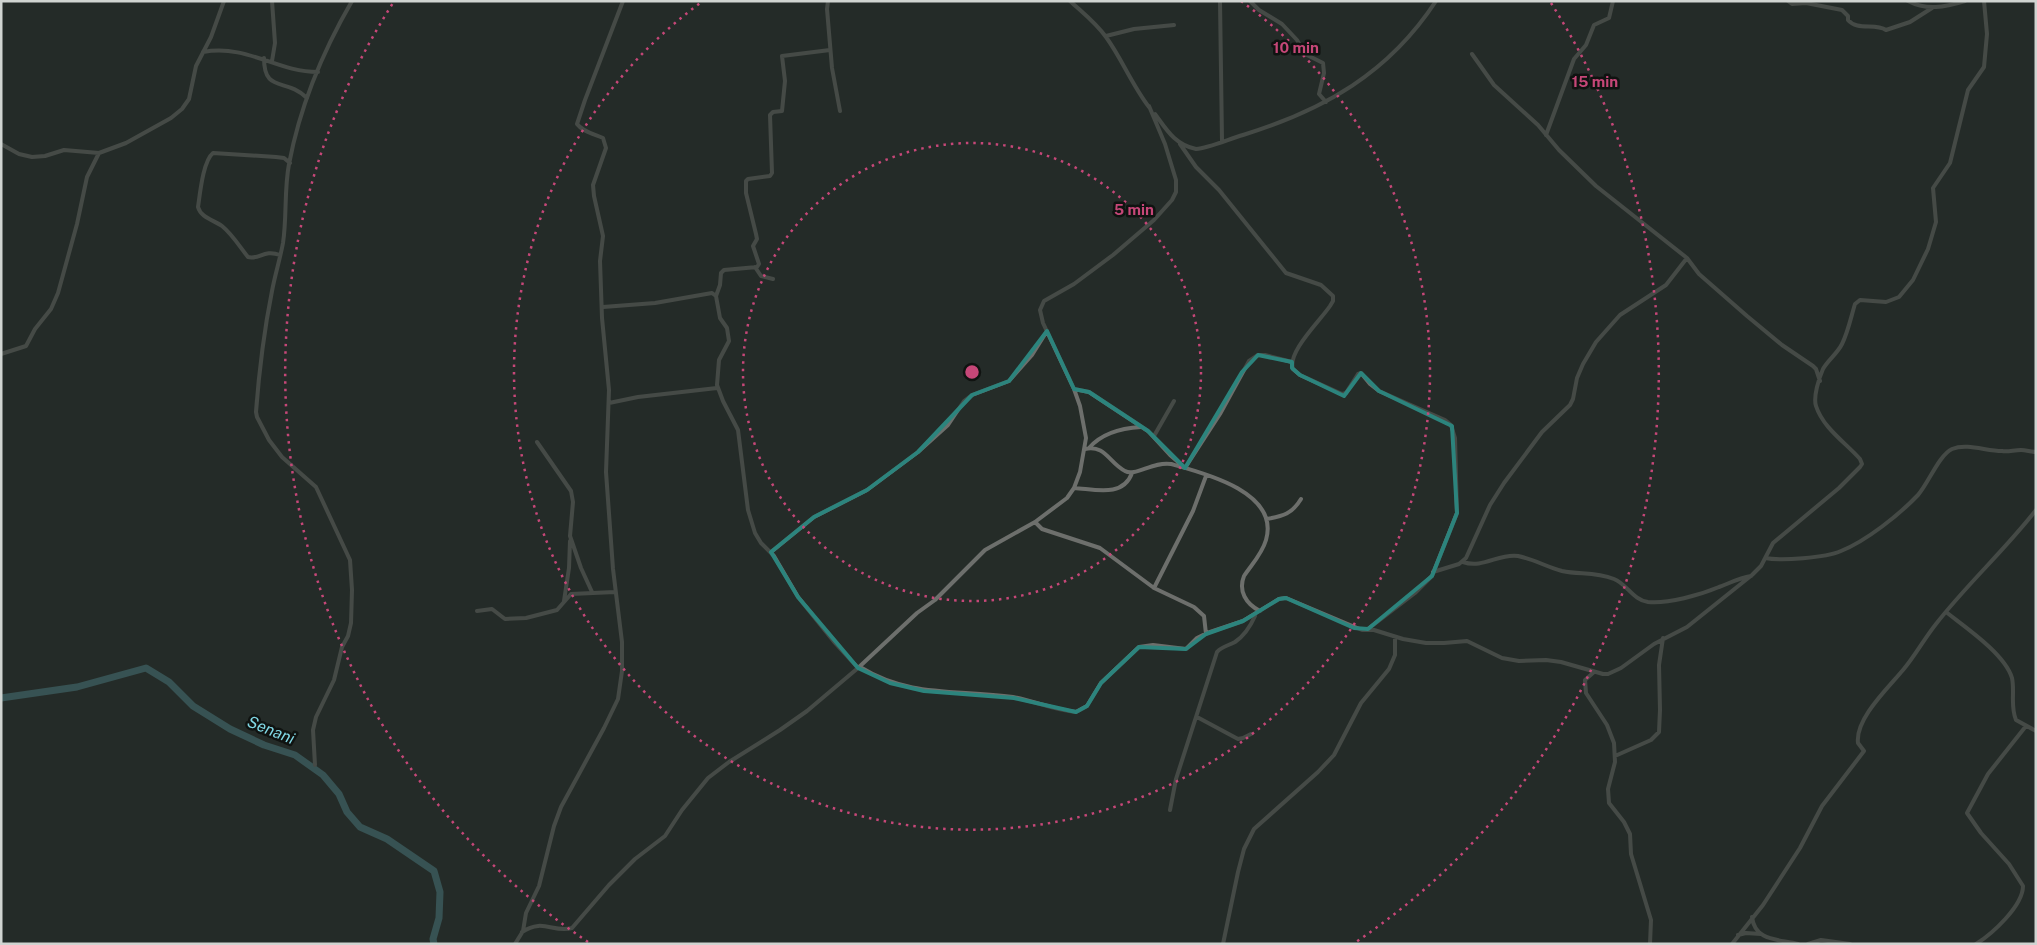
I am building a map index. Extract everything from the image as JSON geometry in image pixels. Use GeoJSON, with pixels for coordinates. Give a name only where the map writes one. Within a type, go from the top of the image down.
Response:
{"type":"FeatureCollection","features":[{"type":"Feature","properties":{"kind":"street"},"geometry":{"type":"LineString","coordinates":[[1,144],[19,154],[32,157],[46,156],[64,150],[99,152],[131,141],[171,118],[182,109],[189,99],[196,66],[211,37],[224,1]]}},
{"type":"Feature","properties":{"kind":"street"},"geometry":{"type":"LineString","coordinates":[[272,1],[274,43],[272,61]]}},
{"type":"Feature","properties":{"kind":"street"},"geometry":{"type":"LineString","coordinates":[[316,765],[313,740],[315,724],[334,680],[342,647],[348,636],[351,623],[352,568],[346,549],[316,487],[282,457],[269,440],[257,417],[259,371],[267,318],[284,234],[290,163],[307,98],[328,47],[352,1]]}},
{"type":"Feature","properties":{"kind":"street"},"geometry":{"type":"LineString","coordinates":[[515,944],[522,932],[526,913],[539,886],[546,862],[548,844],[561,807],[618,698],[622,671],[622,642],[615,592],[606,472],[609,403],[607,365],[602,332],[603,307],[600,261],[602,227],[596,208],[594,185],[606,148],[606,142],[603,138],[580,128],[577,124],[584,100],[623,1]]}},
{"type":"Feature","properties":{"kind":"street"},"geometry":{"type":"LineString","coordinates":[[828,1],[830,50],[840,112]]}},
{"type":"Feature","properties":{"kind":"street"},"geometry":{"type":"LineString","coordinates":[[1070,1],[1093,20],[1106,36],[1133,83],[1173,138],[1219,190],[1286,272],[1321,285],[1333,296],[1330,306],[1302,341],[1292,362],[1293,369],[1300,375],[1342,394],[1349,388],[1358,374],[1361,373],[1370,384],[1379,390],[1451,425],[1454,438],[1457,513],[1433,572],[1426,583],[1415,593],[1368,629]]}},
{"type":"Feature","properties":{"kind":"street"},"geometry":{"type":"LineString","coordinates":[[1220,1],[1222,141]]}},
{"type":"Feature","properties":{"kind":"street"},"geometry":{"type":"LineString","coordinates":[[1250,1],[1259,10],[1282,24],[1297,40],[1305,54],[1323,63],[1324,73],[1319,94],[1326,102]]}},
{"type":"Feature","properties":{"kind":"street"},"geometry":{"type":"LineString","coordinates":[[1180,144],[1189,148],[1200,149],[1291,119],[1326,102],[1355,84],[1392,56],[1436,1]]}},
{"type":"Feature","properties":{"kind":"street"},"geometry":{"type":"LineString","coordinates":[[1546,135],[1574,59],[1586,45],[1594,25],[1609,18],[1613,1]]}},
{"type":"Feature","properties":{"kind":"street"},"geometry":{"type":"LineString","coordinates":[[1788,1],[1792,4],[1806,3],[1843,10],[1851,23],[1886,30],[1910,22],[1932,8]]}},
{"type":"Feature","properties":{"kind":"street"},"geometry":{"type":"LineString","coordinates":[[1908,1],[1920,7],[1932,8],[1965,1]]}},
{"type":"Feature","properties":{"kind":"street"},"geometry":{"type":"LineString","coordinates":[[830,50],[782,56],[785,81],[782,111],[770,115],[772,173],[770,176],[748,179],[746,185],[748,207],[756,237],[753,246],[758,264],[754,267],[728,269],[722,272],[716,296],[720,318],[727,328],[729,341],[719,360],[717,388],[738,430],[745,490],[752,524],[761,543],[771,552],[798,597],[835,643],[859,667],[890,683],[924,691],[1014,698],[1076,712],[1087,706],[1101,683],[1139,647],[1152,645],[1183,650],[1190,648],[1195,640],[1206,634],[1243,621],[1278,599],[1286,598],[1354,628],[1383,632],[1395,637],[1426,643],[1467,641],[1502,658],[1519,661],[1552,660],[1594,672],[1611,673],[1663,638],[1687,627],[1752,575],[1765,558],[1773,543],[1856,474],[1862,464],[1831,430],[1817,407],[1815,400],[1823,369],[1843,343],[1855,304],[1860,300],[1886,302],[1899,297],[1913,280],[1928,249],[1936,222],[1933,188],[1950,163],[1968,90],[1984,67],[1988,34],[1984,1]]}},
{"type":"Feature","properties":{"kind":"street"},"geometry":{"type":"LineString","coordinates":[[1106,36],[1123,31],[1174,25]]}},
{"type":"Feature","properties":{"kind":"street"},"geometry":{"type":"LineString","coordinates":[[203,52],[229,51],[252,54],[293,70],[318,72]]}},
{"type":"Feature","properties":{"kind":"street"},"geometry":{"type":"LineString","coordinates":[[1472,54],[1494,85],[1596,186],[1687,258],[1699,274],[1747,316],[1816,369],[1820,381]]}},
{"type":"Feature","properties":{"kind":"street"},"geometry":{"type":"LineString","coordinates":[[264,58],[265,74],[268,79],[294,88],[307,98]]}},
{"type":"Feature","properties":{"kind":"street"},"geometry":{"type":"LineString","coordinates":[[522,932],[537,925],[572,928],[609,885],[635,859],[665,836],[682,810],[708,778],[807,711],[859,667],[917,613],[935,600],[985,550],[1035,522],[1062,503],[1074,488],[1087,449],[1084,424],[1074,389],[1040,316],[1040,310],[1044,301],[1080,280],[1154,220],[1172,200],[1176,192],[1176,180],[1165,144],[1149,106]]}},
{"type":"Feature","properties":{"kind":"street"},"geometry":{"type":"LineString","coordinates":[[1,354],[26,346],[35,329],[54,303],[77,224],[87,177],[99,152]]}},
{"type":"Feature","properties":{"kind":"street"},"geometry":{"type":"LineString","coordinates":[[280,255],[270,252],[252,258],[248,256],[225,229],[204,216],[198,207],[206,168],[213,153],[284,158],[290,163]]}},
{"type":"Feature","properties":{"kind":"street"},"geometry":{"type":"LineString","coordinates":[[1463,562],[1490,505],[1504,482],[1542,432],[1572,402],[1582,364],[1596,342],[1620,315],[1666,285],[1687,258]]}},
{"type":"Feature","properties":{"kind":"street"},"geometry":{"type":"LineString","coordinates":[[754,267],[761,276],[773,279]]}},
{"type":"Feature","properties":{"kind":"street"},"geometry":{"type":"LineString","coordinates":[[603,307],[655,303],[712,293],[716,296]]}},
{"type":"Feature","properties":{"kind":"street"},"geometry":{"type":"LineString","coordinates":[[771,552],[814,517],[867,490],[918,452],[948,425],[964,401],[972,395],[1010,381],[1032,355],[1047,332]]}},
{"type":"Feature","properties":{"kind":"street"},"geometry":{"type":"LineString","coordinates":[[1185,468],[1220,414],[1250,361],[1258,355],[1265,355],[1292,362]]}},
{"type":"Feature","properties":{"kind":"street"},"geometry":{"type":"LineString","coordinates":[[609,403],[638,397],[717,388]]}},
{"type":"Feature","properties":{"kind":"street"},"geometry":{"type":"LineString","coordinates":[[1074,389],[1089,392],[1154,436],[1170,455],[1185,468]]}},
{"type":"Feature","properties":{"kind":"street"},"geometry":{"type":"LineString","coordinates":[[1154,436],[1174,400]]}},
{"type":"Feature","properties":{"kind":"street"},"geometry":{"type":"LineString","coordinates":[[1087,449],[1096,440],[1113,432],[1141,427]]}},
{"type":"Feature","properties":{"kind":"street"},"geometry":{"type":"LineString","coordinates":[[537,442],[571,491],[573,502],[569,568],[564,590],[564,602]]}},
{"type":"Feature","properties":{"kind":"street"},"geometry":{"type":"LineString","coordinates":[[1765,558],[1781,559],[1828,555],[1852,546],[1870,534],[1918,494],[1943,458],[1952,450],[1960,447],[2004,452],[2023,450],[2036,452]]}},
{"type":"Feature","properties":{"kind":"street"},"geometry":{"type":"LineString","coordinates":[[1087,449],[1102,450],[1125,472],[1132,473],[1162,463],[1185,468],[1230,484],[1247,494],[1259,506],[1267,519],[1268,530],[1263,549],[1242,581],[1246,601],[1258,612]]}},
{"type":"Feature","properties":{"kind":"street"},"geometry":{"type":"LineString","coordinates":[[1074,488],[1103,491],[1114,490],[1123,485],[1132,473]]}},
{"type":"Feature","properties":{"kind":"street"},"geometry":{"type":"LineString","coordinates":[[1154,588],[1193,511],[1206,476]]}},
{"type":"Feature","properties":{"kind":"street"},"geometry":{"type":"LineString","coordinates":[[1267,519],[1282,517],[1293,512],[1301,500]]}},
{"type":"Feature","properties":{"kind":"street"},"geometry":{"type":"LineString","coordinates":[[1732,944],[1763,905],[1792,861],[1830,794],[1864,751],[1858,740],[1859,730],[1877,701],[1903,670],[1935,624],[1994,560],[2036,510]]}},
{"type":"Feature","properties":{"kind":"street"},"geometry":{"type":"LineString","coordinates":[[1035,522],[1042,529],[1100,548],[1154,588],[1201,612],[1204,616],[1206,634]]}},
{"type":"Feature","properties":{"kind":"street"},"geometry":{"type":"LineString","coordinates":[[570,536],[592,592]]}},
{"type":"Feature","properties":{"kind":"street"},"geometry":{"type":"LineString","coordinates":[[1433,572],[1463,562],[1481,563],[1509,555],[1522,556],[1561,571],[1605,576],[1620,582],[1639,599],[1647,602],[1662,602],[1700,594],[1752,575]]}},
{"type":"Feature","properties":{"kind":"street"},"geometry":{"type":"LineString","coordinates":[[477,611],[492,609],[504,618],[520,619],[557,610],[571,594],[615,592]]}},
{"type":"Feature","properties":{"kind":"street"},"geometry":{"type":"LineString","coordinates":[[1170,810],[1176,779],[1217,652],[1221,648],[1235,642],[1244,634],[1258,612]]}},
{"type":"Feature","properties":{"kind":"street"},"geometry":{"type":"LineString","coordinates":[[1946,612],[1970,628],[1992,649],[2012,678],[2014,715],[2016,720],[2036,731]]}},
{"type":"Feature","properties":{"kind":"street"},"geometry":{"type":"LineString","coordinates":[[1223,944],[1244,849],[1254,829],[1318,772],[1334,755],[1361,703],[1390,669],[1395,655],[1395,637]]}},
{"type":"Feature","properties":{"kind":"street"},"geometry":{"type":"LineString","coordinates":[[1615,756],[1651,740],[1659,732],[1658,664],[1663,638]]}},
{"type":"Feature","properties":{"kind":"street"},"geometry":{"type":"LineString","coordinates":[[1594,672],[1585,680],[1584,686],[1592,703],[1607,725],[1614,743],[1615,756],[1608,789],[1609,802],[1624,822],[1630,834],[1630,854],[1651,920],[1650,944]]}},
{"type":"Feature","properties":{"kind":"street"},"geometry":{"type":"LineString","coordinates":[[1197,718],[1231,736],[1243,738],[1250,734]]}},
{"type":"Feature","properties":{"kind":"street"},"geometry":{"type":"LineString","coordinates":[[1976,944],[2011,912],[2022,896],[2023,886],[2009,864],[1968,816],[1968,810],[1992,768],[2026,726]]}},
{"type":"Feature","properties":{"kind":"street"},"geometry":{"type":"LineString","coordinates":[[1752,917],[1754,928],[1761,934]]}},
{"type":"Feature","properties":{"kind":"street"},"geometry":{"type":"LineString","coordinates":[[1738,935],[1746,933],[1761,934],[1798,944]]}},
{"type":"Feature","properties":{"kind":"street"},"geometry":{"type":"LineString","coordinates":[[1808,944],[1820,940],[1850,944]]}},
{"type":"Feature","properties":{"kind":"highlighted area"},"geometry":{"type":"Polygon","coordinates":[[[1047,331],[1074,389],[1089,392],[1148,431],[1185,468],[1242,372],[1258,355],[1292,362],[1292,368],[1300,375],[1344,396],[1361,373],[1379,391],[1452,426],[1457,513],[1432,576],[1368,629],[1354,628],[1286,598],[1279,599],[1243,621],[1206,634],[1186,649],[1139,647],[1101,683],[1087,706],[1076,712],[1014,698],[924,691],[890,683],[858,668],[798,597],[771,552],[814,517],[867,490],[918,452],[972,395],[1009,381],[1047,331]]]}},
{"type":"Feature","properties":{"kind":"waterway","name":"Senani"},"geometry":{"type":"LineString","coordinates":[[1,698],[77,687],[146,668],[169,682],[193,706],[230,729],[264,745],[295,755],[323,775],[339,794],[347,812],[360,827],[387,839],[434,871],[440,892],[439,918],[433,939],[434,944]]}}]}
